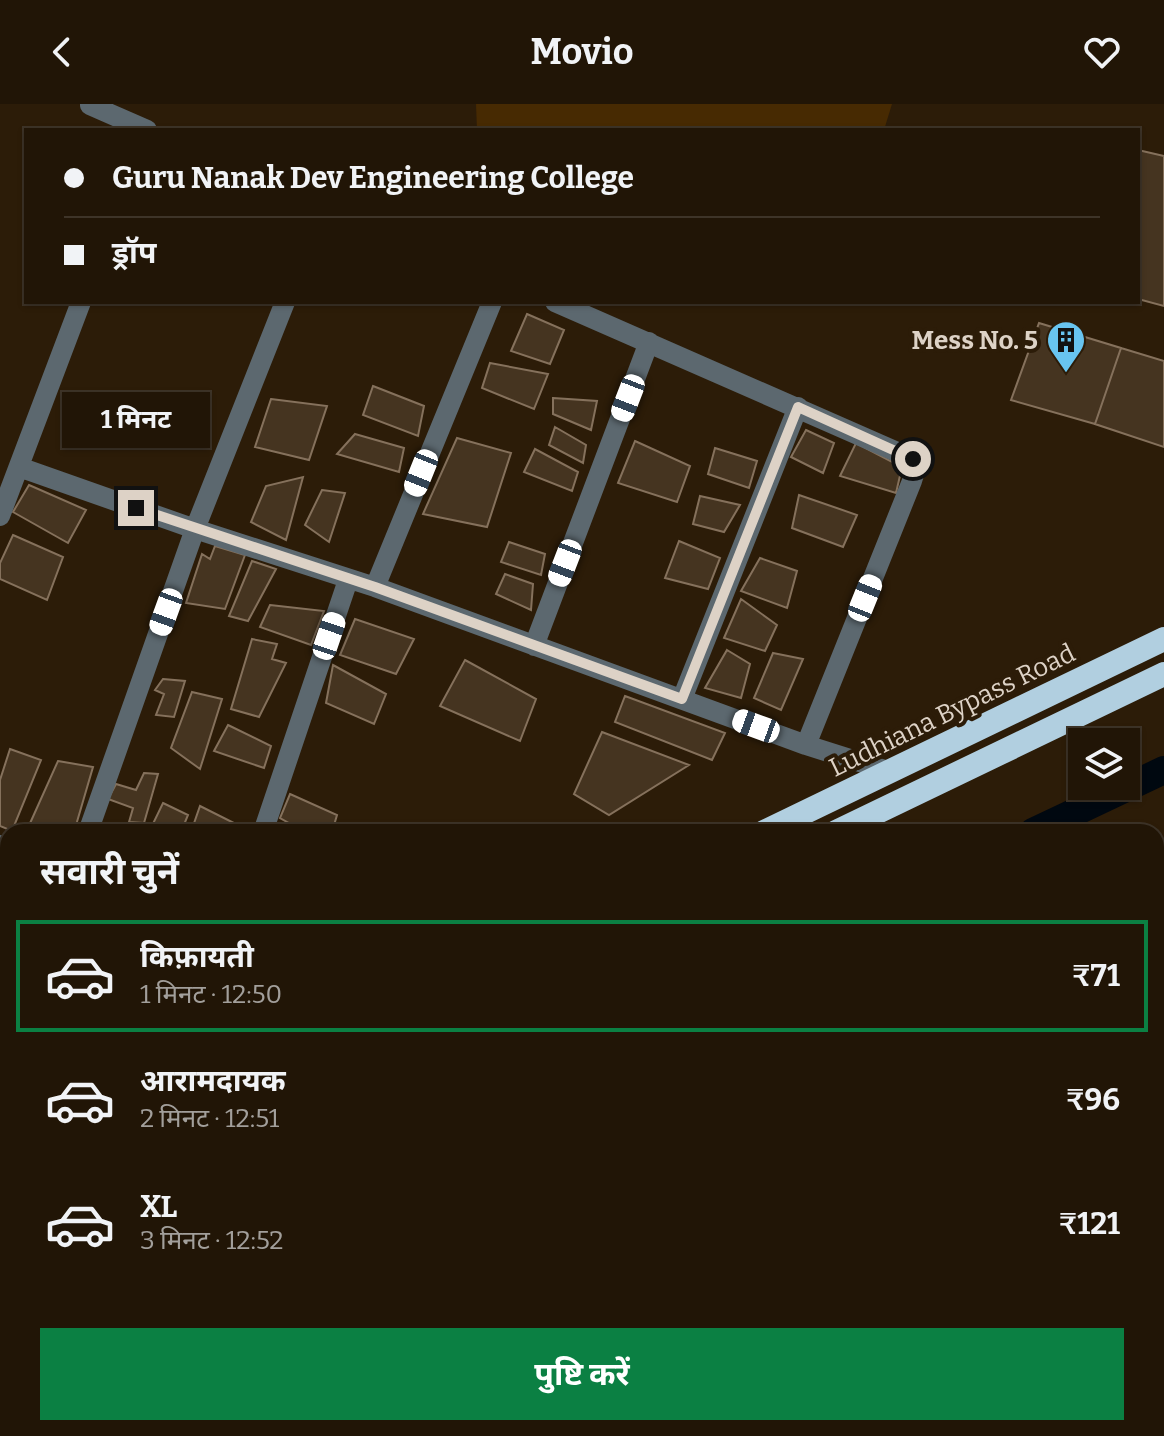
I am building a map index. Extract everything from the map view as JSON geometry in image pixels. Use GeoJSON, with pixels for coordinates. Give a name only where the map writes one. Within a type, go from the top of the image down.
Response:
{"type":"FeatureCollection","features":[{"type":"Feature","properties":{"kind":"highway","name":"Ludhiana Bypass Road"},"geometry":{"type":"LineString","coordinates":[[780,824],[1164,639]]}},
{"type":"Feature","properties":{"kind":"highway"},"geometry":{"type":"LineString","coordinates":[[853,824],[1164,674]]}},
{"type":"Feature","properties":{"kind":"street"},"geometry":{"type":"LineString","coordinates":[[90,105],[142,128]]}},
{"type":"Feature","properties":{"kind":"street"},"geometry":{"type":"LineString","coordinates":[[0,516],[80,304]]}},
{"type":"Feature","properties":{"kind":"street"},"geometry":{"type":"LineString","coordinates":[[91,824],[195,529],[284,304]]}},
{"type":"Feature","properties":{"kind":"street"},"geometry":{"type":"LineString","coordinates":[[375,587],[491,304]]}},
{"type":"Feature","properties":{"kind":"street"},"geometry":{"type":"LineString","coordinates":[[560,304],[913,459],[915,471],[806,745]]}},
{"type":"Feature","properties":{"kind":"street"},"geometry":{"type":"LineString","coordinates":[[534,646],[649,342]]}},
{"type":"Feature","properties":{"kind":"street"},"geometry":{"type":"LineString","coordinates":[[682,699],[798,407]]}},
{"type":"Feature","properties":{"kind":"street"},"geometry":{"type":"LineString","coordinates":[[19,467],[195,529],[375,587],[806,745],[888,771]]}},
{"type":"Feature","properties":{"kind":"street"},"geometry":{"type":"LineString","coordinates":[[266,824],[348,580]]}},
{"type":"Feature","properties":{"kind":"shaded area"},"geometry":{"type":"Polygon","coordinates":[[[476,104],[892,104],[885,128],[477,128],[476,104]]]}},
{"type":"Feature","properties":{"kind":"building"},"geometry":{"type":"Polygon","coordinates":[[[1140,150],[1164,156],[1164,306],[1140,300],[1140,150]]]}},
{"type":"Feature","properties":{"kind":"building"},"geometry":{"type":"Polygon","coordinates":[[[527,314],[564,330],[550,364],[511,351],[527,314]]]}},
{"type":"Feature","properties":{"kind":"building","name":"Mess No. 5"},"geometry":{"type":"Polygon","coordinates":[[[1039,323],[1121,348],[1095,424],[1011,400],[1039,323]]]}},
{"type":"Feature","properties":{"kind":"building"},"geometry":{"type":"Polygon","coordinates":[[[1121,348],[1164,361],[1164,447],[1095,424],[1121,348]]]}},
{"type":"Feature","properties":{"kind":"building"},"geometry":{"type":"Polygon","coordinates":[[[490,363],[548,374],[534,409],[482,388],[490,363]]]}},
{"type":"Feature","properties":{"kind":"building"},"geometry":{"type":"Polygon","coordinates":[[[373,386],[424,406],[418,436],[363,415],[373,386]]]}},
{"type":"Feature","properties":{"kind":"building"},"geometry":{"type":"Polygon","coordinates":[[[553,398],[597,401],[591,430],[553,414],[553,398]]]}},
{"type":"Feature","properties":{"kind":"building"},"geometry":{"type":"Polygon","coordinates":[[[271,399],[327,406],[309,460],[255,447],[271,399]]]}},
{"type":"Feature","properties":{"kind":"building"},"geometry":{"type":"Polygon","coordinates":[[[555,427],[586,445],[583,463],[549,445],[555,427]]]}},
{"type":"Feature","properties":{"kind":"building"},"geometry":{"type":"Polygon","coordinates":[[[806,430],[834,443],[823,473],[791,457],[806,430]]]}},
{"type":"Feature","properties":{"kind":"building"},"geometry":{"type":"Polygon","coordinates":[[[355,434],[404,448],[399,472],[337,454],[355,434]]]}},
{"type":"Feature","properties":{"kind":"building"},"geometry":{"type":"Polygon","coordinates":[[[457,438],[511,453],[487,527],[423,514],[457,438]]]}},
{"type":"Feature","properties":{"kind":"building"},"geometry":{"type":"Polygon","coordinates":[[[635,441],[690,466],[677,502],[618,483],[635,441]]]}},
{"type":"Feature","properties":{"kind":"building"},"geometry":{"type":"Polygon","coordinates":[[[856,443],[902,467],[896,493],[840,476],[856,443]]]}},
{"type":"Feature","properties":{"kind":"building"},"geometry":{"type":"Polygon","coordinates":[[[715,448],[757,461],[749,488],[708,474],[715,448]]]}},
{"type":"Feature","properties":{"kind":"building"},"geometry":{"type":"Polygon","coordinates":[[[535,449],[578,472],[572,491],[524,472],[535,449]]]}},
{"type":"Feature","properties":{"kind":"building"},"geometry":{"type":"Polygon","coordinates":[[[303,477],[286,540],[251,522],[266,486],[303,477]]]}},
{"type":"Feature","properties":{"kind":"building"},"geometry":{"type":"Polygon","coordinates":[[[29,485],[86,510],[68,543],[13,512],[29,485]]]}},
{"type":"Feature","properties":{"kind":"building"},"geometry":{"type":"Polygon","coordinates":[[[322,490],[345,493],[329,542],[305,525],[322,490]]]}},
{"type":"Feature","properties":{"kind":"building"},"geometry":{"type":"Polygon","coordinates":[[[799,495],[857,515],[843,547],[792,528],[799,495]]]}},
{"type":"Feature","properties":{"kind":"building"},"geometry":{"type":"Polygon","coordinates":[[[700,496],[740,505],[724,532],[693,524],[700,496]]]}},
{"type":"Feature","properties":{"kind":"building"},"geometry":{"type":"Polygon","coordinates":[[[13,535],[63,557],[47,600],[0,579],[0,563],[13,535]]]}},
{"type":"Feature","properties":{"kind":"building"},"geometry":{"type":"Polygon","coordinates":[[[679,541],[720,558],[708,589],[665,578],[679,541]]]}},
{"type":"Feature","properties":{"kind":"building"},"geometry":{"type":"Polygon","coordinates":[[[509,542],[545,554],[541,575],[501,562],[509,542]]]}},
{"type":"Feature","properties":{"kind":"building"},"geometry":{"type":"Polygon","coordinates":[[[215,546],[245,555],[225,609],[186,603],[202,554],[210,559],[215,546]]]}},
{"type":"Feature","properties":{"kind":"building"},"geometry":{"type":"Polygon","coordinates":[[[760,558],[797,571],[787,608],[741,591],[760,558]]]}},
{"type":"Feature","properties":{"kind":"building"},"geometry":{"type":"Polygon","coordinates":[[[252,561],[276,569],[248,621],[229,616],[252,561]]]}},
{"type":"Feature","properties":{"kind":"building"},"geometry":{"type":"Polygon","coordinates":[[[505,574],[533,584],[531,610],[496,594],[505,574]]]}},
{"type":"Feature","properties":{"kind":"building"},"geometry":{"type":"Polygon","coordinates":[[[741,599],[777,625],[765,651],[724,638],[741,599]]]}},
{"type":"Feature","properties":{"kind":"building"},"geometry":{"type":"Polygon","coordinates":[[[270,605],[324,611],[311,645],[260,627],[270,605]]]}},
{"type":"Feature","properties":{"kind":"building"},"geometry":{"type":"Polygon","coordinates":[[[355,619],[414,639],[396,674],[340,655],[355,619]]]}},
{"type":"Feature","properties":{"kind":"building"},"geometry":{"type":"Polygon","coordinates":[[[252,639],[277,644],[272,659],[286,663],[259,717],[231,709],[252,639]]]}},
{"type":"Feature","properties":{"kind":"building"},"geometry":{"type":"Polygon","coordinates":[[[727,650],[750,664],[741,698],[705,688],[727,650]]]}},
{"type":"Feature","properties":{"kind":"building"},"geometry":{"type":"Polygon","coordinates":[[[773,653],[803,659],[781,710],[754,698],[773,653]]]}},
{"type":"Feature","properties":{"kind":"building"},"geometry":{"type":"Polygon","coordinates":[[[465,660],[536,699],[520,741],[440,706],[465,660]]]}},
{"type":"Feature","properties":{"kind":"building"},"geometry":{"type":"Polygon","coordinates":[[[333,665],[386,694],[374,724],[326,703],[333,665]]]}},
{"type":"Feature","properties":{"kind":"building"},"geometry":{"type":"Polygon","coordinates":[[[163,679],[185,681],[174,717],[156,715],[164,694],[155,690],[163,679]]]}},
{"type":"Feature","properties":{"kind":"building"},"geometry":{"type":"Polygon","coordinates":[[[192,692],[222,699],[200,769],[171,748],[192,692]]]}},
{"type":"Feature","properties":{"kind":"building"},"geometry":{"type":"Polygon","coordinates":[[[625,696],[725,733],[712,760],[615,722],[625,696]]]}},
{"type":"Feature","properties":{"kind":"building"},"geometry":{"type":"Polygon","coordinates":[[[228,725],[271,746],[264,768],[214,751],[228,725]]]}},
{"type":"Feature","properties":{"kind":"building"},"geometry":{"type":"Polygon","coordinates":[[[602,732],[689,765],[609,815],[574,794],[602,732]]]}},
{"type":"Feature","properties":{"kind":"building"},"geometry":{"type":"Polygon","coordinates":[[[10,749],[41,760],[15,824],[0,824],[0,780],[10,749]]]}},
{"type":"Feature","properties":{"kind":"building"},"geometry":{"type":"Polygon","coordinates":[[[58,761],[93,767],[76,824],[30,824],[58,761]]]}},
{"type":"Feature","properties":{"kind":"building"},"geometry":{"type":"Polygon","coordinates":[[[144,773],[158,774],[144,823],[129,822],[133,808],[108,799],[116,784],[136,790],[144,773]]]}},
{"type":"Feature","properties":{"kind":"building"},"geometry":{"type":"Polygon","coordinates":[[[290,794],[337,815],[334,824],[291,824],[280,818],[290,794]]]}},
{"type":"Feature","properties":{"kind":"building"},"geometry":{"type":"Polygon","coordinates":[[[163,803],[188,815],[184,824],[153,824],[163,803]]]}},
{"type":"Feature","properties":{"kind":"building"},"geometry":{"type":"Polygon","coordinates":[[[200,806],[236,824],[194,824],[200,806]]]}},
{"type":"Feature","properties":{"kind":"waterway"},"geometry":{"type":"LineString","coordinates":[[1050,824],[1164,770]]}},
{"type":"Feature","properties":{"kind":"place","name":"Mess No. 5"},"geometry":{"type":"Point","coordinates":[1066,374]}},
{"type":"Feature","properties":{"kind":"route"},"geometry":{"type":"LineString","coordinates":[[136,508],[375,587],[682,699],[798,407],[913,459]]}}]}
